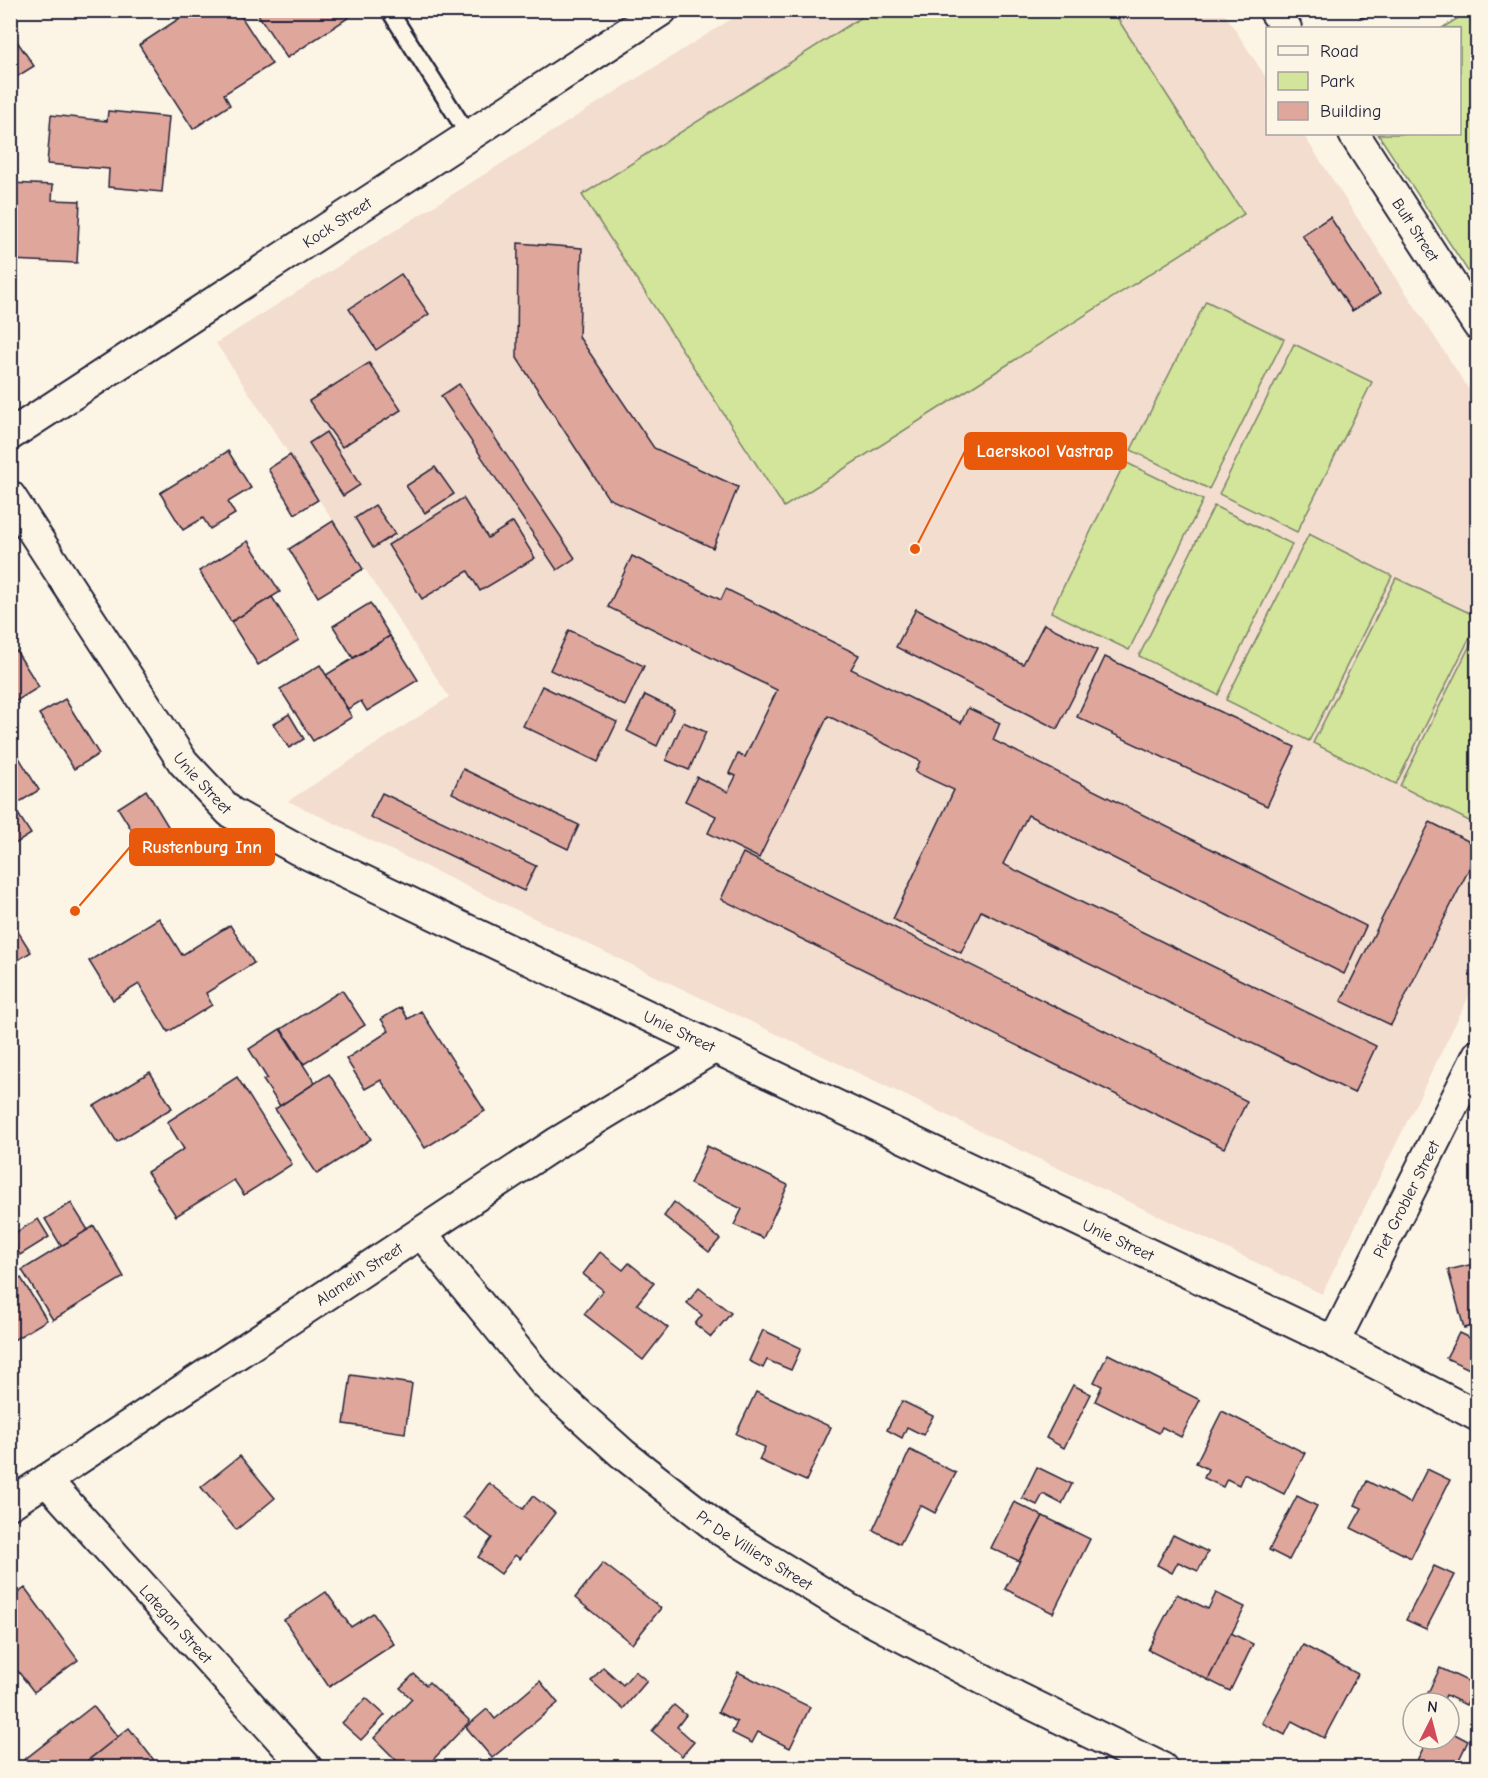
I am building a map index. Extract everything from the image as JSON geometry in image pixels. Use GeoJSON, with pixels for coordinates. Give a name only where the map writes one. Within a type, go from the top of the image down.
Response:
{"type":"FeatureCollection","features":[{"type":"Feature","properties":{"kind":"street","name":"Kock Street"},"geometry":{"type":"LineString","coordinates":[[10,435],[662,10]]}},
{"type":"Feature","properties":{"kind":"street"},"geometry":{"type":"LineString","coordinates":[[1274,10],[1285,27]]}},
{"type":"Feature","properties":{"kind":"street","name":"Bult Street"},"geometry":{"type":"LineString","coordinates":[[1354,135],[1478,325]]}},
{"type":"Feature","properties":{"kind":"street","name":"Unie Street"},"geometry":{"type":"LineString","coordinates":[[10,496],[183,762],[230,812],[299,850],[712,1049],[1334,1342],[1478,1416]]}},
{"type":"Feature","properties":{"kind":"street","name":"Alamein Street"},"geometry":{"type":"LineString","coordinates":[[10,1504],[422,1234],[558,1142],[712,1049]]}},
{"type":"Feature","properties":{"kind":"street","name":"Piet Grobler Street"},"geometry":{"type":"LineString","coordinates":[[1334,1342],[1478,1055]]}},
{"type":"Feature","properties":{"kind":"street","name":"Pr De Villiers Street"},"geometry":{"type":"LineString","coordinates":[[422,1234],[544,1383],[622,1454],[719,1529],[849,1609],[1019,1698],[1162,1767]]}},
{"type":"Feature","properties":{"kind":"street","name":"Lategan Street"},"geometry":{"type":"LineString","coordinates":[[46,1480],[307,1767]]}},
{"type":"Feature","properties":{"kind":"lane"},"geometry":{"type":"LineString","coordinates":[[388,10],[469,136]]}},
{"type":"Feature","properties":{"kind":"shaded area"},"geometry":{"type":"Polygon","coordinates":[[[744,11],[1223,11],[1266,77],[1266,135],[1304,135],[1477,402],[1477,980],[1322,1294],[288,801],[449,697],[216,343],[744,11]]]}},
{"type":"Feature","properties":{"kind":"green space"},"geometry":{"type":"Polygon","coordinates":[[[1112,10],[1244,214],[784,507],[582,195],[871,11],[1112,10]]]}},
{"type":"Feature","properties":{"kind":"green space"},"geometry":{"type":"Polygon","coordinates":[[[1471,10],[1478,11],[1477,285],[1379,135],[1461,135],[1461,27],[1444,27],[1471,10]]]}},
{"type":"Feature","properties":{"kind":"green space"},"geometry":{"type":"Polygon","coordinates":[[[1206,301],[1284,339],[1209,489],[1131,450],[1206,301]]]}},
{"type":"Feature","properties":{"kind":"green space"},"geometry":{"type":"Polygon","coordinates":[[[1294,344],[1372,382],[1297,532],[1219,494],[1294,344]]]}},
{"type":"Feature","properties":{"kind":"green space"},"geometry":{"type":"Polygon","coordinates":[[[1125,462],[1203,500],[1129,650],[1051,612],[1125,462]]]}},
{"type":"Feature","properties":{"kind":"green space"},"geometry":{"type":"Polygon","coordinates":[[[1214,506],[1292,544],[1218,695],[1139,656],[1214,506]]]}},
{"type":"Feature","properties":{"kind":"green space"},"geometry":{"type":"Polygon","coordinates":[[[1309,534],[1392,576],[1309,741],[1226,700],[1309,534]]]}},
{"type":"Feature","properties":{"kind":"green space"},"geometry":{"type":"Polygon","coordinates":[[[1396,578],[1478,617],[1396,784],[1313,743],[1396,578]]]}},
{"type":"Feature","properties":{"kind":"green space"},"geometry":{"type":"Polygon","coordinates":[[[1477,631],[1477,825],[1400,786],[1477,631]]]}},
{"type":"Feature","properties":{"kind":"building"},"geometry":{"type":"Polygon","coordinates":[[[192,10],[237,10],[272,64],[224,94],[230,105],[193,129],[139,45],[192,10]]]}},
{"type":"Feature","properties":{"kind":"building"},"geometry":{"type":"Polygon","coordinates":[[[255,10],[360,10],[287,58],[255,10]]]}},
{"type":"Feature","properties":{"kind":"building"},"geometry":{"type":"Polygon","coordinates":[[[1356,10],[1375,10],[1362,19],[1356,10]]]}},
{"type":"Feature","properties":{"kind":"building"},"geometry":{"type":"Polygon","coordinates":[[[10,31],[34,66],[10,81],[10,31]]]}},
{"type":"Feature","properties":{"kind":"building"},"geometry":{"type":"Polygon","coordinates":[[[108,111],[169,117],[162,192],[108,187],[109,169],[47,164],[51,115],[107,121],[108,111]]]}},
{"type":"Feature","properties":{"kind":"building"},"geometry":{"type":"Polygon","coordinates":[[[10,183],[53,185],[52,200],[80,201],[77,263],[10,260],[10,183]]]}},
{"type":"Feature","properties":{"kind":"building"},"geometry":{"type":"Polygon","coordinates":[[[1330,217],[1380,294],[1352,311],[1302,235],[1330,217]]]}},
{"type":"Feature","properties":{"kind":"building"},"geometry":{"type":"Polygon","coordinates":[[[518,243],[582,248],[579,337],[654,448],[738,487],[713,548],[608,498],[517,358],[518,243]]]}},
{"type":"Feature","properties":{"kind":"building"},"geometry":{"type":"Polygon","coordinates":[[[401,274],[429,314],[376,350],[349,309],[401,274]]]}},
{"type":"Feature","properties":{"kind":"building"},"geometry":{"type":"Polygon","coordinates":[[[369,363],[401,410],[342,447],[309,401],[369,363]]]}},
{"type":"Feature","properties":{"kind":"building"},"geometry":{"type":"Polygon","coordinates":[[[459,384],[575,558],[557,570],[441,396],[459,384]]]}},
{"type":"Feature","properties":{"kind":"building"},"geometry":{"type":"Polygon","coordinates":[[[326,432],[360,485],[343,496],[309,443],[326,432]]]}},
{"type":"Feature","properties":{"kind":"building"},"geometry":{"type":"Polygon","coordinates":[[[228,451],[251,488],[228,502],[235,514],[210,529],[203,518],[183,530],[160,493],[228,451]]]}},
{"type":"Feature","properties":{"kind":"building"},"geometry":{"type":"Polygon","coordinates":[[[290,455],[318,500],[295,514],[268,469],[290,455]]]}},
{"type":"Feature","properties":{"kind":"building"},"geometry":{"type":"Polygon","coordinates":[[[435,467],[454,494],[425,513],[406,486],[435,467]]]}},
{"type":"Feature","properties":{"kind":"building"},"geometry":{"type":"Polygon","coordinates":[[[463,498],[488,538],[513,522],[535,558],[480,591],[468,571],[422,599],[388,545],[463,498]]]}},
{"type":"Feature","properties":{"kind":"building"},"geometry":{"type":"Polygon","coordinates":[[[375,505],[395,534],[373,548],[355,518],[375,505]]]}},
{"type":"Feature","properties":{"kind":"building"},"geometry":{"type":"Polygon","coordinates":[[[333,521],[363,569],[318,597],[289,549],[333,521]]]}},
{"type":"Feature","properties":{"kind":"building"},"geometry":{"type":"Polygon","coordinates":[[[248,541],[280,592],[231,622],[199,571],[248,541]]]}},
{"type":"Feature","properties":{"kind":"building"},"geometry":{"type":"Polygon","coordinates":[[[632,556],[721,600],[726,589],[859,655],[851,669],[961,723],[968,708],[1000,723],[993,740],[1366,926],[1344,974],[1028,815],[1003,864],[1376,1046],[1354,1093],[981,911],[961,953],[893,919],[954,790],[915,772],[920,761],[828,716],[759,858],[708,833],[716,816],[685,801],[697,777],[728,792],[736,776],[729,773],[738,754],[745,757],[777,690],[608,607],[632,556]]]}},
{"type":"Feature","properties":{"kind":"building"},"geometry":{"type":"Polygon","coordinates":[[[272,597],[299,640],[258,665],[231,622],[272,597]]]}},
{"type":"Feature","properties":{"kind":"building"},"geometry":{"type":"Polygon","coordinates":[[[370,603],[390,636],[353,658],[333,626],[370,603]]]}},
{"type":"Feature","properties":{"kind":"building"},"geometry":{"type":"Polygon","coordinates":[[[916,609],[1023,664],[1044,624],[1097,650],[1057,729],[896,647],[916,609]]]}},
{"type":"Feature","properties":{"kind":"building"},"geometry":{"type":"Polygon","coordinates":[[[569,630],[644,666],[625,706],[550,670],[569,630]]]}},
{"type":"Feature","properties":{"kind":"building"},"geometry":{"type":"Polygon","coordinates":[[[390,636],[418,680],[367,711],[361,701],[348,709],[326,675],[390,636]]]}},
{"type":"Feature","properties":{"kind":"building"},"geometry":{"type":"Polygon","coordinates":[[[10,641],[39,687],[10,705],[10,641]]]}},
{"type":"Feature","properties":{"kind":"building"},"geometry":{"type":"Polygon","coordinates":[[[1105,657],[1295,747],[1267,806],[1077,717],[1105,657]]]}},
{"type":"Feature","properties":{"kind":"building"},"geometry":{"type":"Polygon","coordinates":[[[320,665],[352,717],[313,741],[280,689],[320,665]]]}},
{"type":"Feature","properties":{"kind":"building"},"geometry":{"type":"Polygon","coordinates":[[[542,686],[617,722],[598,762],[523,726],[542,686]]]}},
{"type":"Feature","properties":{"kind":"building"},"geometry":{"type":"Polygon","coordinates":[[[645,695],[674,709],[657,746],[627,731],[645,695]]]}},
{"type":"Feature","properties":{"kind":"building"},"geometry":{"type":"Polygon","coordinates":[[[65,699],[99,754],[74,769],[39,714],[65,699]]]}},
{"type":"Feature","properties":{"kind":"building"},"geometry":{"type":"Polygon","coordinates":[[[289,714],[304,739],[289,748],[273,724],[289,714]]]}},
{"type":"Feature","properties":{"kind":"building"},"geometry":{"type":"Polygon","coordinates":[[[683,722],[706,732],[689,770],[666,760],[683,722]]]}},
{"type":"Feature","properties":{"kind":"building"},"geometry":{"type":"Polygon","coordinates":[[[10,743],[39,790],[13,806],[31,834],[10,847],[10,743]]]}},
{"type":"Feature","properties":{"kind":"building"},"geometry":{"type":"Polygon","coordinates":[[[463,769],[579,825],[568,849],[452,793],[463,769]]]}},
{"type":"Feature","properties":{"kind":"building"},"geometry":{"type":"Polygon","coordinates":[[[146,790],[177,841],[149,858],[118,808],[146,790]]]}},
{"type":"Feature","properties":{"kind":"building"},"geometry":{"type":"Polygon","coordinates":[[[382,793],[536,866],[524,891],[370,817],[382,793]]]}},
{"type":"Feature","properties":{"kind":"building"},"geometry":{"type":"Polygon","coordinates":[[[1430,822],[1478,846],[1478,851],[1391,1025],[1341,1001],[1430,822]]]}},
{"type":"Feature","properties":{"kind":"building"},"geometry":{"type":"Polygon","coordinates":[[[743,853],[1247,1101],[1224,1148],[721,899],[743,853]]]}},
{"type":"Feature","properties":{"kind":"building"},"geometry":{"type":"Polygon","coordinates":[[[159,918],[182,955],[230,925],[254,963],[206,993],[212,1005],[168,1032],[139,984],[113,1000],[89,961],[159,918]]]}},
{"type":"Feature","properties":{"kind":"building"},"geometry":{"type":"Polygon","coordinates":[[[10,919],[31,952],[10,965],[10,919]]]}},
{"type":"Feature","properties":{"kind":"building"},"geometry":{"type":"Polygon","coordinates":[[[342,990],[365,1025],[304,1064],[281,1029],[342,990]]]}},
{"type":"Feature","properties":{"kind":"building"},"geometry":{"type":"Polygon","coordinates":[[[401,1007],[408,1019],[421,1011],[485,1111],[425,1148],[381,1080],[365,1089],[346,1059],[389,1031],[381,1019],[401,1007]]]}},
{"type":"Feature","properties":{"kind":"building"},"geometry":{"type":"Polygon","coordinates":[[[280,1029],[315,1083],[280,1106],[263,1080],[267,1078],[249,1049],[280,1029]]]}},
{"type":"Feature","properties":{"kind":"building"},"geometry":{"type":"Polygon","coordinates":[[[150,1072],[172,1108],[117,1142],[94,1106],[150,1072]]]}},
{"type":"Feature","properties":{"kind":"building"},"geometry":{"type":"Polygon","coordinates":[[[329,1074],[371,1139],[317,1174],[275,1109],[329,1074]]]}},
{"type":"Feature","properties":{"kind":"building"},"geometry":{"type":"Polygon","coordinates":[[[237,1077],[292,1164],[244,1195],[234,1180],[176,1216],[147,1172],[184,1149],[167,1122],[237,1077]]]}},
{"type":"Feature","properties":{"kind":"building"},"geometry":{"type":"Polygon","coordinates":[[[707,1146],[788,1185],[763,1238],[734,1225],[742,1209],[690,1184],[707,1146]]]}},
{"type":"Feature","properties":{"kind":"building"},"geometry":{"type":"Polygon","coordinates":[[[674,1202],[720,1239],[709,1252],[664,1216],[674,1202]]]}},
{"type":"Feature","properties":{"kind":"building"},"geometry":{"type":"Polygon","coordinates":[[[71,1203],[88,1230],[61,1246],[45,1219],[71,1203]]]}},
{"type":"Feature","properties":{"kind":"building"},"geometry":{"type":"Polygon","coordinates":[[[38,1219],[49,1237],[20,1255],[10,1236],[38,1219]]]}},
{"type":"Feature","properties":{"kind":"building"},"geometry":{"type":"Polygon","coordinates":[[[94,1226],[124,1277],[53,1320],[22,1270],[94,1226]]]}},
{"type":"Feature","properties":{"kind":"building"},"geometry":{"type":"Polygon","coordinates":[[[600,1252],[623,1270],[629,1263],[654,1283],[637,1304],[668,1328],[643,1360],[584,1314],[603,1290],[583,1274],[600,1252]]]}},
{"type":"Feature","properties":{"kind":"building"},"geometry":{"type":"Polygon","coordinates":[[[1478,1263],[1478,1325],[1464,1328],[1448,1270],[1478,1263]]]}},
{"type":"Feature","properties":{"kind":"building"},"geometry":{"type":"Polygon","coordinates":[[[21,1278],[47,1320],[12,1341],[10,1284],[21,1278]]]}},
{"type":"Feature","properties":{"kind":"building"},"geometry":{"type":"Polygon","coordinates":[[[699,1288],[731,1313],[711,1337],[695,1324],[702,1315],[687,1303],[699,1288]]]}},
{"type":"Feature","properties":{"kind":"building"},"geometry":{"type":"Polygon","coordinates":[[[763,1330],[801,1348],[791,1370],[767,1360],[763,1368],[749,1361],[763,1330]]]}},
{"type":"Feature","properties":{"kind":"building"},"geometry":{"type":"Polygon","coordinates":[[[1459,1333],[1478,1342],[1478,1373],[1446,1358],[1459,1333]]]}},
{"type":"Feature","properties":{"kind":"building"},"geometry":{"type":"Polygon","coordinates":[[[1108,1354],[1200,1400],[1181,1437],[1162,1427],[1159,1433],[1095,1401],[1102,1386],[1094,1382],[1108,1354]]]}},
{"type":"Feature","properties":{"kind":"building"},"geometry":{"type":"Polygon","coordinates":[[[351,1375],[412,1384],[405,1433],[344,1424],[351,1375]]]}},
{"type":"Feature","properties":{"kind":"building"},"geometry":{"type":"Polygon","coordinates":[[[1073,1385],[1091,1394],[1064,1448],[1046,1438],[1073,1385]]]}},
{"type":"Feature","properties":{"kind":"building"},"geometry":{"type":"Polygon","coordinates":[[[756,1392],[831,1427],[806,1481],[759,1460],[765,1447],[736,1434],[756,1392]]]}},
{"type":"Feature","properties":{"kind":"building"},"geometry":{"type":"Polygon","coordinates":[[[902,1401],[933,1416],[923,1435],[907,1427],[902,1438],[887,1430],[902,1401]]]}},
{"type":"Feature","properties":{"kind":"building"},"geometry":{"type":"Polygon","coordinates":[[[1222,1411],[1305,1453],[1284,1494],[1244,1474],[1239,1485],[1227,1479],[1223,1487],[1204,1478],[1208,1469],[1196,1463],[1222,1411]]]}},
{"type":"Feature","properties":{"kind":"building"},"geometry":{"type":"Polygon","coordinates":[[[910,1450],[956,1473],[935,1513],[920,1505],[900,1544],[873,1530],[910,1450]]]}},
{"type":"Feature","properties":{"kind":"building"},"geometry":{"type":"Polygon","coordinates":[[[240,1456],[275,1498],[236,1530],[201,1487],[240,1456]]]}},
{"type":"Feature","properties":{"kind":"building"},"geometry":{"type":"Polygon","coordinates":[[[1037,1467],[1072,1484],[1062,1504],[1043,1494],[1037,1505],[1022,1498],[1037,1467]]]}},
{"type":"Feature","properties":{"kind":"building"},"geometry":{"type":"Polygon","coordinates":[[[1427,1469],[1450,1480],[1411,1558],[1351,1528],[1362,1508],[1355,1505],[1367,1481],[1410,1503],[1427,1469]]]}},
{"type":"Feature","properties":{"kind":"building"},"geometry":{"type":"Polygon","coordinates":[[[489,1483],[523,1509],[533,1496],[555,1513],[520,1559],[515,1555],[501,1574],[478,1557],[492,1538],[464,1517],[489,1483]]]}},
{"type":"Feature","properties":{"kind":"building"},"geometry":{"type":"Polygon","coordinates":[[[1297,1496],[1317,1506],[1289,1560],[1269,1550],[1297,1496]]]}},
{"type":"Feature","properties":{"kind":"building"},"geometry":{"type":"Polygon","coordinates":[[[1014,1502],[1043,1516],[1019,1561],[991,1548],[1014,1502]]]}},
{"type":"Feature","properties":{"kind":"building"},"geometry":{"type":"Polygon","coordinates":[[[1043,1516],[1090,1539],[1053,1613],[1005,1589],[1043,1516]]]}},
{"type":"Feature","properties":{"kind":"building"},"geometry":{"type":"Polygon","coordinates":[[[1173,1535],[1208,1552],[1198,1571],[1178,1562],[1172,1573],[1157,1565],[1173,1535]]]}},
{"type":"Feature","properties":{"kind":"building"},"geometry":{"type":"Polygon","coordinates":[[[603,1563],[661,1608],[632,1644],[575,1598],[603,1563]]]}},
{"type":"Feature","properties":{"kind":"building"},"geometry":{"type":"Polygon","coordinates":[[[1434,1566],[1454,1575],[1426,1629],[1406,1620],[1434,1566]]]}},
{"type":"Feature","properties":{"kind":"building"},"geometry":{"type":"Polygon","coordinates":[[[25,1588],[78,1660],[34,1692],[10,1661],[10,1599],[25,1588]]]}},
{"type":"Feature","properties":{"kind":"building"},"geometry":{"type":"Polygon","coordinates":[[[326,1592],[351,1627],[373,1613],[394,1644],[329,1687],[284,1620],[326,1592]]]}},
{"type":"Feature","properties":{"kind":"building"},"geometry":{"type":"Polygon","coordinates":[[[1216,1593],[1245,1607],[1208,1680],[1148,1650],[1177,1594],[1208,1609],[1216,1593]]]}},
{"type":"Feature","properties":{"kind":"building"},"geometry":{"type":"Polygon","coordinates":[[[1231,1633],[1253,1644],[1230,1691],[1208,1680],[1231,1633]]]}},
{"type":"Feature","properties":{"kind":"building"},"geometry":{"type":"Polygon","coordinates":[[[1303,1645],[1358,1674],[1324,1738],[1292,1721],[1285,1735],[1262,1723],[1303,1645]]]}},
{"type":"Feature","properties":{"kind":"building"},"geometry":{"type":"Polygon","coordinates":[[[603,1667],[623,1685],[635,1671],[647,1681],[623,1709],[591,1681],[603,1667]]]}},
{"type":"Feature","properties":{"kind":"building"},"geometry":{"type":"Polygon","coordinates":[[[1440,1668],[1476,1685],[1466,1705],[1461,1702],[1461,1691],[1429,1691],[1440,1668]]]}},
{"type":"Feature","properties":{"kind":"building"},"geometry":{"type":"Polygon","coordinates":[[[738,1672],[810,1707],[790,1748],[758,1732],[752,1743],[732,1733],[737,1722],[718,1712],[738,1672]]]}},
{"type":"Feature","properties":{"kind":"building"},"geometry":{"type":"Polygon","coordinates":[[[414,1674],[426,1685],[429,1682],[470,1721],[425,1768],[404,1768],[374,1738],[412,1699],[400,1688],[414,1674]]]}},
{"type":"Feature","properties":{"kind":"building"},"geometry":{"type":"Polygon","coordinates":[[[540,1681],[558,1703],[492,1758],[466,1727],[487,1709],[495,1719],[540,1681]]]}},
{"type":"Feature","properties":{"kind":"building"},"geometry":{"type":"Polygon","coordinates":[[[366,1698],[385,1715],[361,1740],[342,1723],[366,1698]]]}},
{"type":"Feature","properties":{"kind":"building"},"geometry":{"type":"Polygon","coordinates":[[[674,1705],[686,1715],[677,1727],[694,1742],[682,1756],[652,1731],[674,1705]]]}},
{"type":"Feature","properties":{"kind":"building"},"geometry":{"type":"Polygon","coordinates":[[[93,1706],[118,1737],[86,1762],[90,1768],[30,1768],[24,1760],[93,1706]]]}},
{"type":"Feature","properties":{"kind":"building"},"geometry":{"type":"Polygon","coordinates":[[[129,1728],[160,1768],[90,1768],[86,1762],[129,1728]]]}},
{"type":"Feature","properties":{"kind":"building"},"geometry":{"type":"Polygon","coordinates":[[[1461,1737],[1468,1741],[1455,1768],[1413,1768],[1422,1751],[1461,1751],[1461,1737]]]}},
{"type":"Feature","properties":{"kind":"place","name":"Laerskool Vastrap"},"geometry":{"type":"Point","coordinates":[915,549]}},
{"type":"Feature","properties":{"kind":"place","name":"Rustenburg Inn"},"geometry":{"type":"Point","coordinates":[75,911]}}]}
